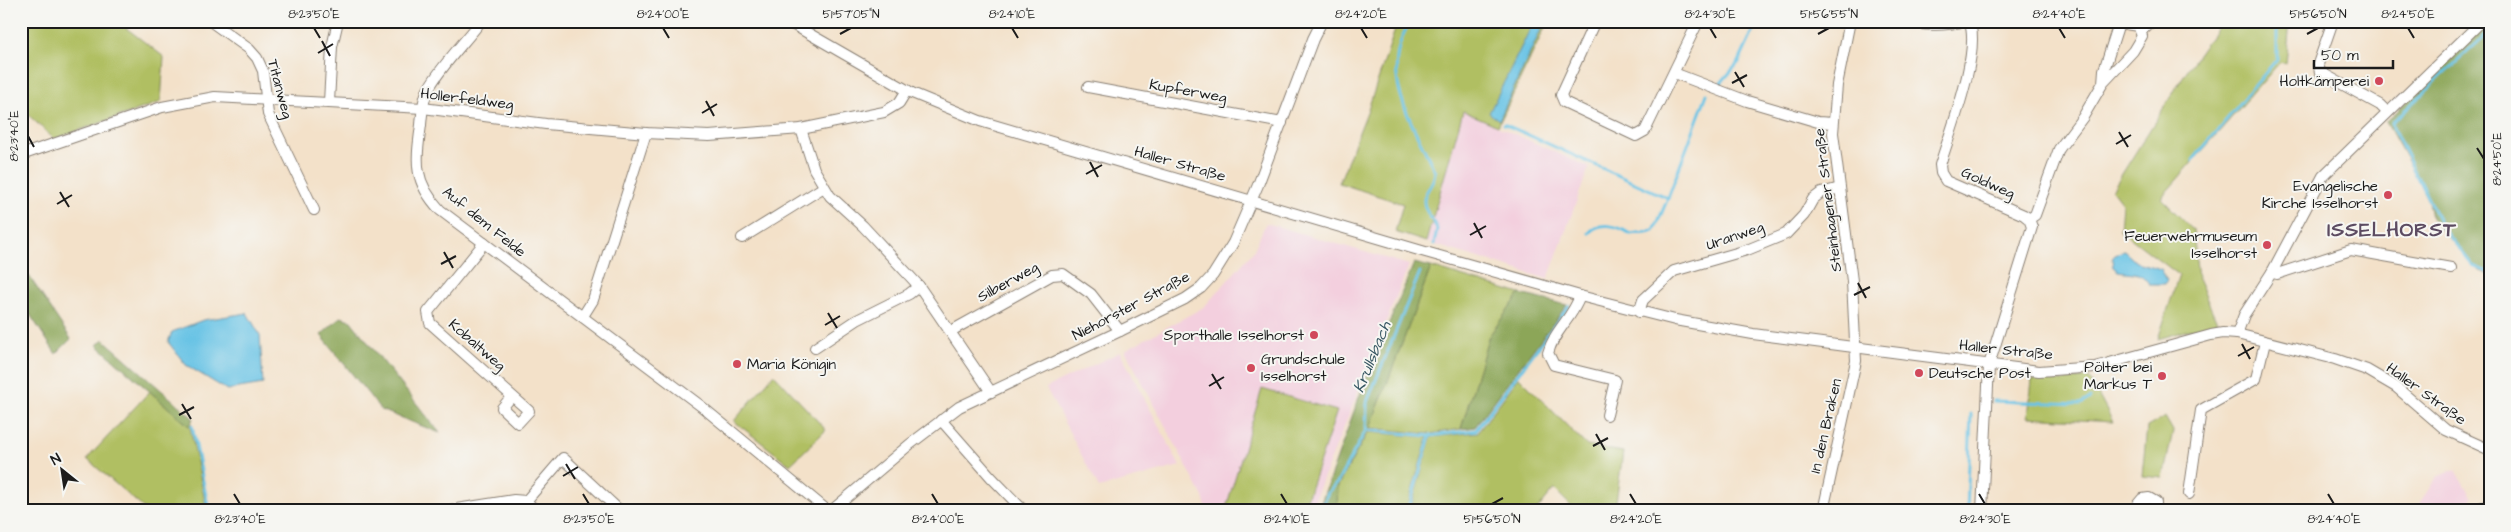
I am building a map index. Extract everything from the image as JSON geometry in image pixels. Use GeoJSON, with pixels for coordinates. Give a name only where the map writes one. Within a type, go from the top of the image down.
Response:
{"type":"FeatureCollection","features":[{"type":"Feature","properties":{"kind":"street","name":"Titanweg"},"geometry":{"type":"LineString","coordinates":[[210,21],[249,49],[257,58],[263,71],[268,114],[314,210]]}},
{"type":"Feature","properties":{"kind":"street"},"geometry":{"type":"LineString","coordinates":[[329,102],[332,47],[338,21]]}},
{"type":"Feature","properties":{"kind":"street","name":"Auf dem Felde"},"geometry":{"type":"LineString","coordinates":[[482,21],[428,88],[423,108],[417,157],[422,186],[440,210],[583,316],[722,423],[830,511]]}},
{"type":"Feature","properties":{"kind":"street","name":"Haller Straße"},"geometry":{"type":"LineString","coordinates":[[788,21],[907,90],[987,123],[1640,312],[1706,327],[2039,371],[2063,371],[2103,365],[2211,335],[2223,333],[2237,334],[2335,359],[2366,370],[2396,387],[2446,430],[2490,450]]}},
{"type":"Feature","properties":{"kind":"street","name":"Niehorster Straße"},"geometry":{"type":"LineString","coordinates":[[830,511],[959,407],[1120,331],[1201,288],[1213,275],[1233,243],[1252,201],[1313,39],[1322,21]]}},
{"type":"Feature","properties":{"kind":"street"},"geometry":{"type":"LineString","coordinates":[[1595,21],[1561,95],[1564,102],[1636,136],[1645,131],[1696,26],[1694,21]]}},
{"type":"Feature","properties":{"kind":"street","name":"Steinhagener Straße"},"geometry":{"type":"LineString","coordinates":[[1850,21],[1833,123],[1852,281],[1854,347]]}},
{"type":"Feature","properties":{"kind":"street","name":"Goldweg"},"geometry":{"type":"LineString","coordinates":[[1905,21],[1924,26],[1945,26],[1968,21],[1973,29],[1972,45],[1965,82],[1940,164],[1941,174],[1946,181],[2029,219]]}},
{"type":"Feature","properties":{"kind":"street"},"geometry":{"type":"LineString","coordinates":[[2141,31],[2152,21]]}},
{"type":"Feature","properties":{"kind":"street"},"geometry":{"type":"LineString","coordinates":[[2333,21],[2318,64],[2320,72],[2380,105],[2387,112]]}},
{"type":"Feature","properties":{"kind":"street"},"geometry":{"type":"LineString","coordinates":[[2237,334],[2244,315],[2272,272],[2322,176],[2482,21]]}},
{"type":"Feature","properties":{"kind":"street"},"geometry":{"type":"LineString","coordinates":[[1982,511],[1989,365],[2032,227],[2029,219],[2035,215],[2058,149],[2083,117],[2102,83],[2133,51],[2142,36],[2138,26],[2119,23],[2104,70],[2102,83]]}},
{"type":"Feature","properties":{"kind":"street"},"geometry":{"type":"LineString","coordinates":[[1674,73],[1747,100],[1818,122],[1833,123]]}},
{"type":"Feature","properties":{"kind":"street","name":"Kupferweg"},"geometry":{"type":"LineString","coordinates":[[1088,88],[1282,123]]}},
{"type":"Feature","properties":{"kind":"street","name":"Hollerfeldweg"},"geometry":{"type":"LineString","coordinates":[[21,154],[162,107],[215,97],[423,108],[646,134],[709,136],[801,128],[884,112],[899,103],[907,90]]}},
{"type":"Feature","properties":{"kind":"street"},"geometry":{"type":"LineString","coordinates":[[801,128],[803,141],[814,169],[830,196],[863,226],[899,263],[918,286],[951,331],[991,392]]}},
{"type":"Feature","properties":{"kind":"street"},"geometry":{"type":"LineString","coordinates":[[583,316],[593,300],[646,134]]}},
{"type":"Feature","properties":{"kind":"street"},"geometry":{"type":"LineString","coordinates":[[742,238],[824,187]]}},
{"type":"Feature","properties":{"kind":"street","name":"Uranweg"},"geometry":{"type":"LineString","coordinates":[[1640,312],[1643,300],[1674,271],[1748,250],[1786,234],[1804,215],[1813,199],[1821,193],[1840,188]]}},
{"type":"Feature","properties":{"kind":"street","name":"Kobaltweg"},"geometry":{"type":"LineString","coordinates":[[484,243],[428,312],[430,323],[512,396]]}},
{"type":"Feature","properties":{"kind":"street"},"geometry":{"type":"LineString","coordinates":[[2272,272],[2277,274],[2351,250],[2451,268]]}},
{"type":"Feature","properties":{"kind":"street","name":"Silberweg"},"geometry":{"type":"LineString","coordinates":[[951,331],[1052,274],[1062,274],[1091,294],[1120,331]]}},
{"type":"Feature","properties":{"kind":"street"},"geometry":{"type":"LineString","coordinates":[[815,348],[857,320],[909,294],[918,286]]}},
{"type":"Feature","properties":{"kind":"street"},"geometry":{"type":"LineString","coordinates":[[1580,296],[1576,307],[1552,338],[1548,354],[1554,365],[1615,380],[1607,415]]}},
{"type":"Feature","properties":{"kind":"street"},"geometry":{"type":"LineString","coordinates":[[2189,494],[2200,410],[2256,379],[2265,342]]}},
{"type":"Feature","properties":{"kind":"street","name":"In den Braken"},"geometry":{"type":"LineString","coordinates":[[1823,511],[1854,370],[1854,347]]}},
{"type":"Feature","properties":{"kind":"street"},"geometry":{"type":"LineString","coordinates":[[941,420],[1024,511]]}},
{"type":"Feature","properties":{"kind":"street"},"geometry":{"type":"LineString","coordinates":[[526,501],[563,458],[620,511]]}},
{"type":"Feature","properties":{"kind":"street"},"geometry":{"type":"LineString","coordinates":[[2138,511],[2137,505],[2142,499],[2150,498],[2156,502],[2156,511]]}},
{"type":"Feature","properties":{"kind":"street"},"geometry":{"type":"LineString","coordinates":[[444,511],[514,500],[526,501],[536,511]]}},
{"type":"Feature","properties":{"kind":"street"},"geometry":{"type":"LineString","coordinates":[[2472,511],[2479,506],[2490,504]]}},
{"type":"Feature","properties":{"kind":"shaded area"},"geometry":{"type":"Polygon","coordinates":[[[1463,111],[1589,167],[1548,279],[1426,242],[1463,111]]]}},
{"type":"Feature","properties":{"kind":"shaded area","name":"Grundschule Isselhorst"},"geometry":{"type":"Polygon","coordinates":[[[1266,223],[1409,265],[1310,511],[1207,511],[1203,497],[1125,350],[1204,307],[1253,252],[1266,223]]]}},
{"type":"Feature","properties":{"kind":"shaded area"},"geometry":{"type":"Polygon","coordinates":[[[1120,352],[1180,466],[1099,488],[1046,388],[1120,352]]]}},
{"type":"Feature","properties":{"kind":"shaded area"},"geometry":{"type":"Polygon","coordinates":[[[2455,469],[2472,498],[2459,511],[2414,511],[2437,477],[2455,469]]]}},
{"type":"Feature","properties":{"kind":"green space"},"geometry":{"type":"Polygon","coordinates":[[[21,21],[117,21],[164,57],[161,102],[54,139],[21,108],[21,21]]]}},
{"type":"Feature","properties":{"kind":"green space"},"geometry":{"type":"Polygon","coordinates":[[[1398,21],[1548,21],[1498,126],[1463,111],[1426,242],[1395,232],[1403,204],[1339,183],[1367,112],[1398,21]]]}},
{"type":"Feature","properties":{"kind":"green space"},"geometry":{"type":"Polygon","coordinates":[[[2222,21],[2290,21],[2286,64],[2280,62],[2161,198],[2193,230],[2198,279],[2217,322],[2158,339],[2179,275],[2120,230],[2122,203],[2112,190],[2186,72],[2222,21]]]}},
{"type":"Feature","properties":{"kind":"green space"},"geometry":{"type":"Polygon","coordinates":[[[2490,21],[2490,275],[2478,270],[2431,218],[2428,201],[2386,122],[2490,21]]]}},
{"type":"Feature","properties":{"kind":"green space"},"geometry":{"type":"Polygon","coordinates":[[[1414,263],[1431,267],[1370,428],[1338,485],[1337,507],[1346,511],[1318,511],[1363,386],[1414,263]]]}},
{"type":"Feature","properties":{"kind":"green space"},"geometry":{"type":"Polygon","coordinates":[[[21,264],[71,339],[56,354],[21,301],[21,264]]]}},
{"type":"Feature","properties":{"kind":"green space"},"geometry":{"type":"Polygon","coordinates":[[[1431,267],[1520,294],[1489,336],[1461,429],[1430,434],[1370,428],[1431,267]]]}},
{"type":"Feature","properties":{"kind":"green space"},"geometry":{"type":"Polygon","coordinates":[[[1520,294],[1567,305],[1475,427],[1461,429],[1489,336],[1520,294]]]}},
{"type":"Feature","properties":{"kind":"green space"},"geometry":{"type":"Polygon","coordinates":[[[341,317],[350,320],[440,433],[381,410],[321,335],[341,317]]]}},
{"type":"Feature","properties":{"kind":"green space"},"geometry":{"type":"Polygon","coordinates":[[[103,339],[193,418],[190,427],[97,345],[103,339]]]}},
{"type":"Feature","properties":{"kind":"green space"},"geometry":{"type":"Polygon","coordinates":[[[774,374],[826,430],[790,465],[734,421],[774,374]]]}},
{"type":"Feature","properties":{"kind":"green space"},"geometry":{"type":"Polygon","coordinates":[[[1519,377],[1587,446],[1623,452],[1615,509],[1576,511],[1554,489],[1536,511],[1410,511],[1431,437],[1478,432],[1519,377]]]}},
{"type":"Feature","properties":{"kind":"green space"},"geometry":{"type":"Polygon","coordinates":[[[2089,378],[2113,422],[2028,417],[2032,380],[2060,381],[2089,378]]]}},
{"type":"Feature","properties":{"kind":"green space"},"geometry":{"type":"Polygon","coordinates":[[[1262,389],[1337,411],[1303,511],[1225,511],[1262,389]]]}},
{"type":"Feature","properties":{"kind":"green space"},"geometry":{"type":"Polygon","coordinates":[[[150,391],[190,427],[207,511],[147,511],[87,459],[150,391]]]}},
{"type":"Feature","properties":{"kind":"green space"},"geometry":{"type":"Polygon","coordinates":[[[2165,417],[2173,431],[2163,478],[2142,476],[2147,427],[2165,417]]]}},
{"type":"Feature","properties":{"kind":"green space"},"geometry":{"type":"Polygon","coordinates":[[[1368,432],[1428,437],[1406,511],[1346,511],[1337,507],[1338,485],[1368,432]]]}},
{"type":"Feature","properties":{"kind":"water"},"geometry":{"type":"Polygon","coordinates":[[[1534,21],[1545,21],[1499,120],[1489,113],[1534,21]]]}},
{"type":"Feature","properties":{"kind":"water"},"geometry":{"type":"Polygon","coordinates":[[[2124,251],[2136,262],[2161,269],[2167,280],[2164,284],[2149,284],[2142,276],[2118,271],[2113,267],[2112,259],[2115,254],[2124,251]]]}},
{"type":"Feature","properties":{"kind":"water"},"geometry":{"type":"Polygon","coordinates":[[[247,313],[260,335],[263,384],[227,390],[186,365],[168,342],[172,332],[203,320],[247,313]]]}},
{"type":"Feature","properties":{"kind":"waterway","name":"Krullsbach"},"geometry":{"type":"LineString","coordinates":[[1411,21],[1401,40],[1397,60],[1397,79],[1409,117],[1435,172],[1433,181],[1424,198],[1427,212],[1437,229],[1434,244]]}},
{"type":"Feature","properties":{"kind":"waterway"},"geometry":{"type":"LineString","coordinates":[[1720,84],[1739,62],[1758,21]]}},
{"type":"Feature","properties":{"kind":"waterway"},"geometry":{"type":"LineString","coordinates":[[2193,160],[2277,59],[2277,21]]}},
{"type":"Feature","properties":{"kind":"waterway"},"geometry":{"type":"LineString","coordinates":[[2490,31],[2392,122],[2393,128],[2442,227],[2473,266],[2490,273]]}},
{"type":"Feature","properties":{"kind":"waterway"},"geometry":{"type":"LineString","coordinates":[[1504,124],[1668,198],[1707,94]]}},
{"type":"Feature","properties":{"kind":"waterway"},"geometry":{"type":"LineString","coordinates":[[1589,233],[1593,229],[1603,226],[1620,228],[1630,234],[1654,231],[1668,198]]}},
{"type":"Feature","properties":{"kind":"waterway","name":"Krullsbach"},"geometry":{"type":"LineString","coordinates":[[1323,505],[1328,492],[1337,483],[1366,430],[1367,402],[1420,272]]}},
{"type":"Feature","properties":{"kind":"waterway"},"geometry":{"type":"LineString","coordinates":[[1366,430],[1430,436],[1476,430],[1569,306]]}},
{"type":"Feature","properties":{"kind":"waterway"},"geometry":{"type":"LineString","coordinates":[[1993,401],[2081,404],[2090,398]]}},
{"type":"Feature","properties":{"kind":"waterway"},"geometry":{"type":"LineString","coordinates":[[1967,511],[1971,414]]}},
{"type":"Feature","properties":{"kind":"waterway"},"geometry":{"type":"LineString","coordinates":[[192,426],[209,511]]}},
{"type":"Feature","properties":{"kind":"waterway"},"geometry":{"type":"LineString","coordinates":[[1408,511],[1430,436]]}},
{"type":"Feature","properties":{"kind":"place","name":"Holtkämperei"},"geometry":{"type":"Point","coordinates":[2379,81]}},
{"type":"Feature","properties":{"kind":"place","name":"Evangelische Kirche Isselhorst"},"geometry":{"type":"Point","coordinates":[2388,195]}},
{"type":"Feature","properties":{"kind":"place","name":"Feuerwehrmuseum Isselhorst"},"geometry":{"type":"Point","coordinates":[2267,245]}},
{"type":"Feature","properties":{"kind":"place","name":"Sporthalle Isselhorst"},"geometry":{"type":"Point","coordinates":[1314,335]}},
{"type":"Feature","properties":{"kind":"place","name":"Maria Königin"},"geometry":{"type":"Point","coordinates":[737,364]}},
{"type":"Feature","properties":{"kind":"place","name":"Grundschule Isselhorst"},"geometry":{"type":"Point","coordinates":[1251,368]}},
{"type":"Feature","properties":{"kind":"place","name":"Deutsche Post"},"geometry":{"type":"Point","coordinates":[1919,373]}},
{"type":"Feature","properties":{"kind":"place","name":"Pölter bei Markus T"},"geometry":{"type":"Point","coordinates":[2162,376]}},
{"type":"Feature","properties":{"kind":"district","name":"ISSELHORST"},"geometry":{"type":"Point","coordinates":[2392,230]}}]}
